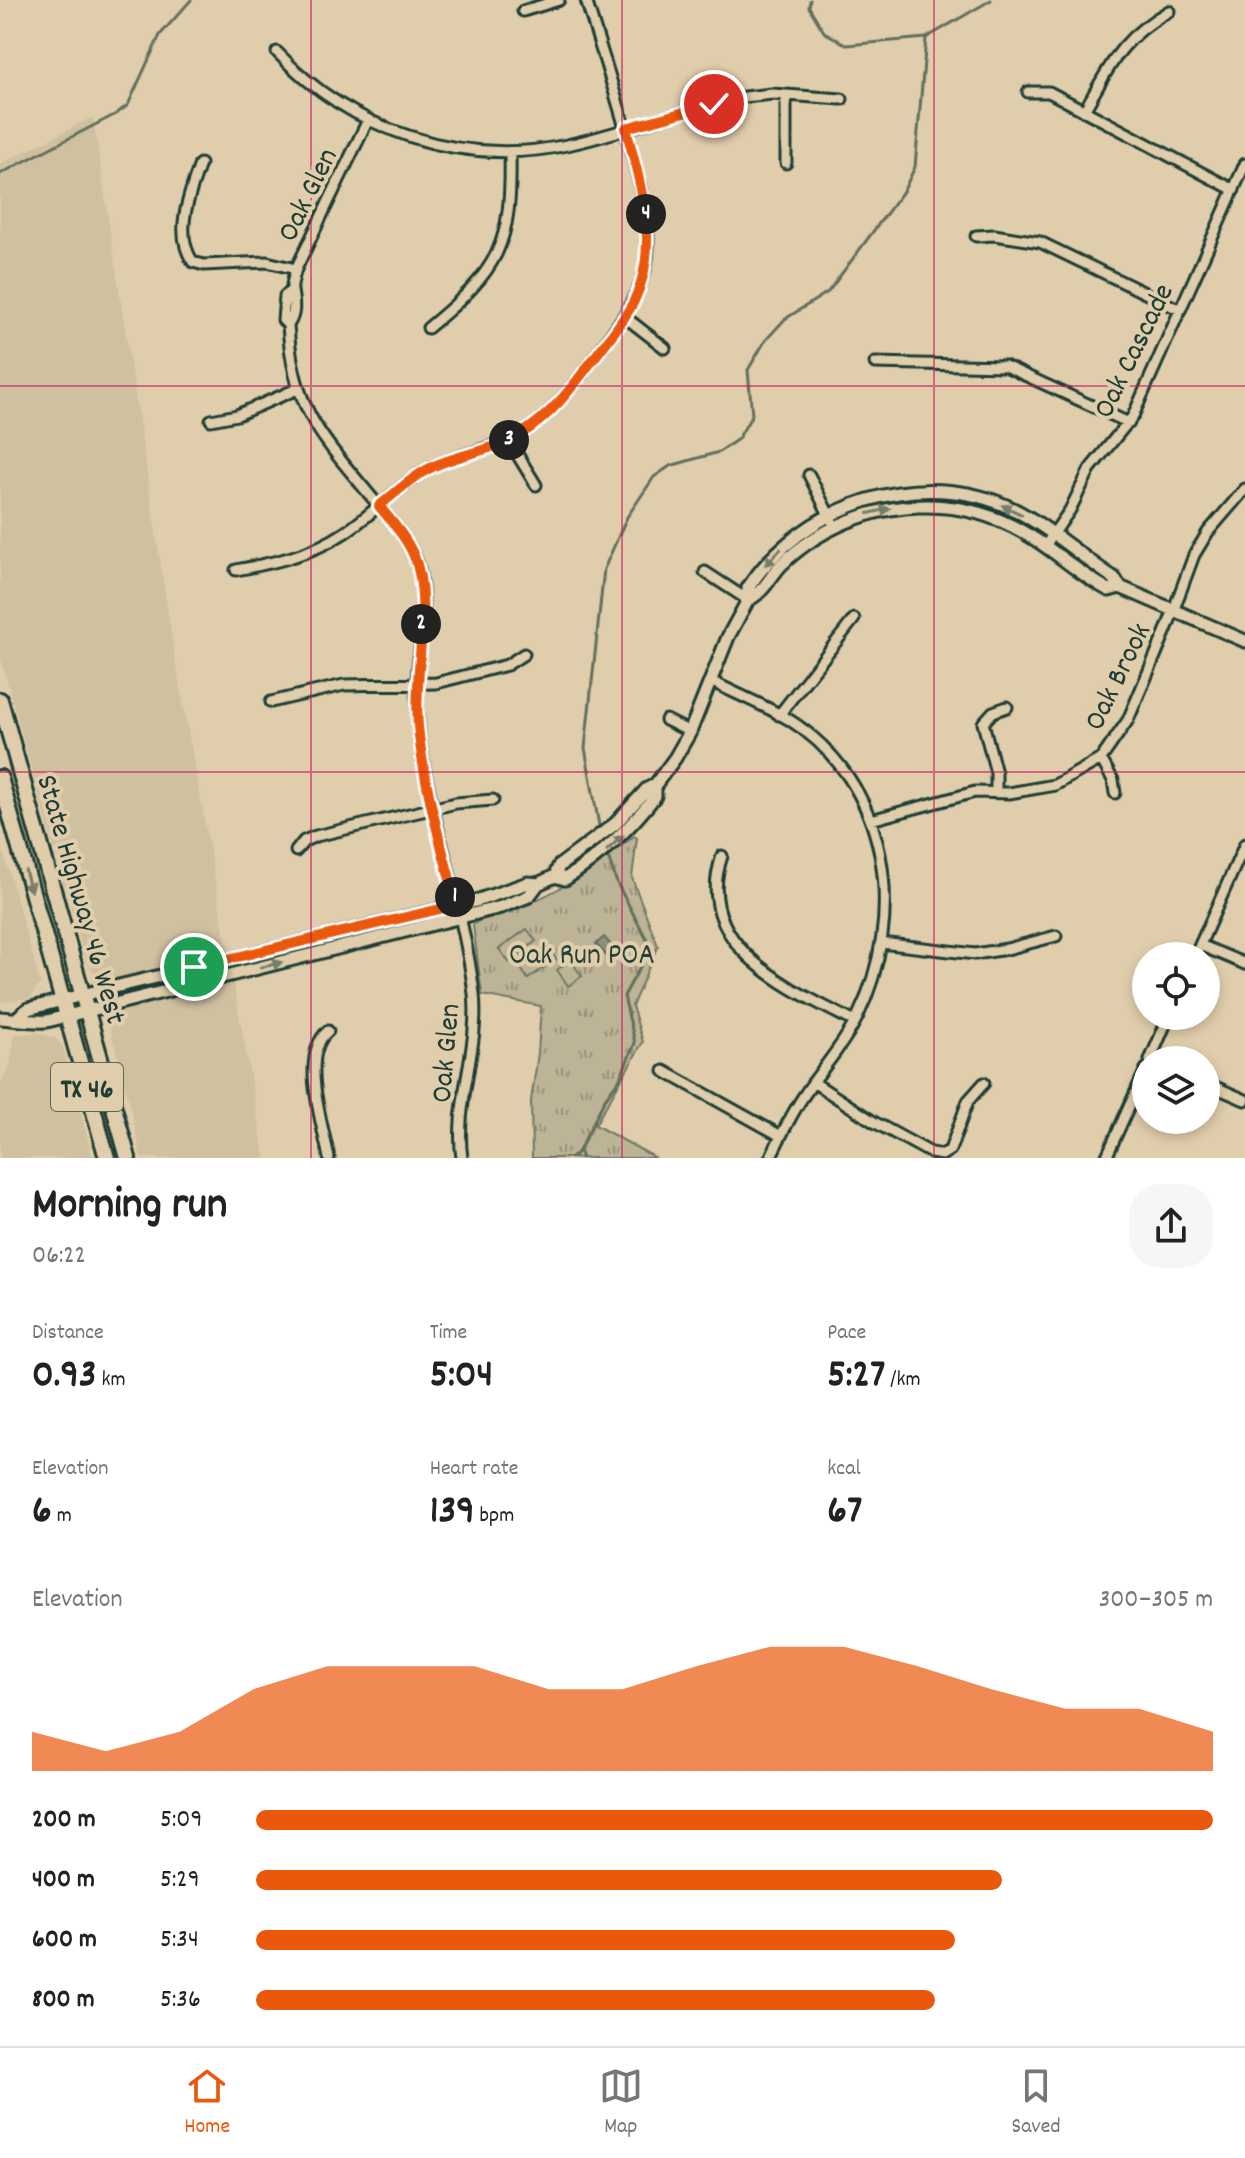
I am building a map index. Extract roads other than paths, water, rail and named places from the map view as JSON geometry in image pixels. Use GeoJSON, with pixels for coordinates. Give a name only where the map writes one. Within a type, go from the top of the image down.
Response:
{"type":"FeatureCollection","features":[{"type":"Feature","properties":{"kind":"main road","name":"State Highway 46 West"},"geometry":{"type":"LineString","coordinates":[[0,700],[128,1158]]}},
{"type":"Feature","properties":{"kind":"main road","name":"State Highway 46 West"},"geometry":{"type":"LineString","coordinates":[[0,778],[107,1158]]}},
{"type":"Feature","properties":{"kind":"street"},"geometry":{"type":"LineString","coordinates":[[523,11],[559,0]]}},
{"type":"Feature","properties":{"kind":"street"},"geometry":{"type":"LineString","coordinates":[[236,570],[302,554],[325,545],[433,467],[509,441],[528,430],[554,408],[625,317],[644,270],[648,228],[626,128],[586,0]]}},
{"type":"Feature","properties":{"kind":"street"},"geometry":{"type":"LineString","coordinates":[[1084,111],[1117,53],[1128,40],[1169,11]]}},
{"type":"Feature","properties":{"kind":"street"},"geometry":{"type":"LineString","coordinates":[[277,52],[318,89],[368,120],[434,144],[474,151],[510,152],[566,145],[730,99],[786,95],[842,99]]}},
{"type":"Feature","properties":{"kind":"street"},"geometry":{"type":"LineString","coordinates":[[1028,92],[1049,92],[1234,190]]}},
{"type":"Feature","properties":{"kind":"street"},"geometry":{"type":"LineString","coordinates":[[786,95],[786,163]]}},
{"type":"Feature","properties":{"kind":"street","name":"Oak Glen"},"geometry":{"type":"LineString","coordinates":[[368,120],[296,269],[292,290],[285,296],[283,320],[288,325],[290,357],[297,389],[318,431],[410,548],[419,570],[421,608],[417,684],[420,742],[474,993],[475,1015],[462,1106],[462,1158]]}},
{"type":"Feature","properties":{"kind":"street"},"geometry":{"type":"LineString","coordinates":[[428,328],[477,284],[501,246],[509,214],[510,152]]}},
{"type":"Feature","properties":{"kind":"street"},"geometry":{"type":"LineString","coordinates":[[200,164],[184,221],[186,247],[193,262],[204,265],[267,262],[296,269]]}},
{"type":"Feature","properties":{"kind":"street","name":"Oak Cascade"},"geometry":{"type":"LineString","coordinates":[[1045,546],[1070,510],[1090,469],[1129,423],[1245,164]]}},
{"type":"Feature","properties":{"kind":"street"},"geometry":{"type":"LineString","coordinates":[[976,236],[994,235],[1040,242],[1180,310]]}},
{"type":"Feature","properties":{"kind":"street"},"geometry":{"type":"LineString","coordinates":[[625,317],[665,348]]}},
{"type":"Feature","properties":{"kind":"street"},"geometry":{"type":"LineString","coordinates":[[875,363],[1005,366],[1129,423]]}},
{"type":"Feature","properties":{"kind":"street"},"geometry":{"type":"LineString","coordinates":[[211,420],[237,415],[297,389]]}},
{"type":"Feature","properties":{"kind":"street"},"geometry":{"type":"LineString","coordinates":[[509,441],[536,485]]}},
{"type":"Feature","properties":{"kind":"street"},"geometry":{"type":"LineString","coordinates":[[809,475],[835,527]]}},
{"type":"Feature","properties":{"kind":"street","name":"Oak Brook"},"geometry":{"type":"LineString","coordinates":[[871,820],[975,792],[1009,793],[1055,785],[1101,759],[1128,720],[1201,543],[1245,489]]}},
{"type":"Feature","properties":{"kind":"street"},"geometry":{"type":"LineString","coordinates":[[65,1009],[83,996],[226,959],[458,911],[501,907],[529,896],[538,884],[555,876],[565,879],[585,867],[623,835],[647,789],[655,785],[690,732],[728,637],[748,600],[748,588],[772,557],[802,531],[829,515],[888,495],[943,492],[979,498],[1010,508],[1054,534],[1114,578],[1120,587],[1245,641]]}},
{"type":"Feature","properties":{"kind":"street"},"geometry":{"type":"LineString","coordinates":[[748,600],[758,595],[781,565],[801,548],[835,527],[886,509],[915,506],[947,507],[996,518],[1045,546],[1101,586],[1109,590],[1120,587]]}},
{"type":"Feature","properties":{"kind":"street"},"geometry":{"type":"LineString","coordinates":[[705,572],[748,600]]}},
{"type":"Feature","properties":{"kind":"street"},"geometry":{"type":"LineString","coordinates":[[779,715],[854,619]]}},
{"type":"Feature","properties":{"kind":"street"},"geometry":{"type":"LineString","coordinates":[[271,702],[344,685],[436,683],[500,668],[524,654]]}},
{"type":"Feature","properties":{"kind":"street"},"geometry":{"type":"LineString","coordinates":[[711,681],[779,715],[816,742],[836,762],[871,820],[881,850],[885,878],[881,943],[872,982],[855,1022],[813,1082],[770,1158]]}},
{"type":"Feature","properties":{"kind":"street"},"geometry":{"type":"LineString","coordinates":[[996,791],[996,773],[983,723],[993,712],[1007,707]]}},
{"type":"Feature","properties":{"kind":"street"},"geometry":{"type":"LineString","coordinates":[[666,720],[690,732]]}},
{"type":"Feature","properties":{"kind":"street"},"geometry":{"type":"LineString","coordinates":[[1101,759],[1113,780],[1115,793]]}},
{"type":"Feature","properties":{"kind":"street"},"geometry":{"type":"LineString","coordinates":[[296,851],[304,841],[316,836],[466,801],[493,800]]}},
{"type":"Feature","properties":{"kind":"street"},"geometry":{"type":"LineString","coordinates":[[555,876],[559,866],[638,810]]}},
{"type":"Feature","properties":{"kind":"street"},"geometry":{"type":"LineString","coordinates":[[1201,942],[1245,844]]}},
{"type":"Feature","properties":{"kind":"street"},"geometry":{"type":"LineString","coordinates":[[722,856],[715,880],[721,913],[729,931],[750,959],[783,985],[855,1022]]}},
{"type":"Feature","properties":{"kind":"street"},"geometry":{"type":"LineString","coordinates":[[0,1018],[18,1017],[28,1009],[87,1011],[458,911]]}},
{"type":"Feature","properties":{"kind":"street"},"geometry":{"type":"LineString","coordinates":[[881,943],[975,954],[1056,936]]}},
{"type":"Feature","properties":{"kind":"street"},"geometry":{"type":"LineString","coordinates":[[1220,953],[1245,964]]}},
{"type":"Feature","properties":{"kind":"street"},"geometry":{"type":"LineString","coordinates":[[328,1031],[317,1045],[313,1066],[329,1158]]}},
{"type":"Feature","properties":{"kind":"street"},"geometry":{"type":"LineString","coordinates":[[664,1071],[781,1136]]}},
{"type":"Feature","properties":{"kind":"street"},"geometry":{"type":"LineString","coordinates":[[813,1082],[874,1122],[931,1153],[942,1155],[953,1146],[971,1095],[984,1083]]}},
{"type":"Feature","properties":{"kind":"street"},"geometry":{"type":"LineString","coordinates":[[1220,1089],[1245,1100]]}},
{"type":"Feature","properties":{"kind":"street"},"geometry":{"type":"LineString","coordinates":[[1106,1158],[1132,1100]]}},
{"type":"Feature","properties":{"kind":"waterway"},"geometry":{"type":"LineString","coordinates":[[0,174],[128,105],[160,35],[191,0]]}},
{"type":"Feature","properties":{"kind":"waterway"},"geometry":{"type":"LineString","coordinates":[[810,0],[809,7],[824,32],[847,45],[926,38],[991,0]]}},
{"type":"Feature","properties":{"kind":"waterway"},"geometry":{"type":"LineString","coordinates":[[600,831],[585,748],[604,569],[627,517],[654,477],[670,466],[719,452],[738,439],[752,415],[748,370],[765,341],[785,319],[828,292],[904,190],[915,167],[926,38]]}},
{"type":"Feature","properties":{"kind":"waterway"},"geometry":{"type":"LineString","coordinates":[[571,1158],[579,1151],[605,1099],[619,1080],[635,1043],[624,996],[647,954],[647,940],[617,883],[607,854]]}},
{"type":"Feature","properties":{"kind":"waterway"},"geometry":{"type":"LineString","coordinates":[[579,1151],[582,1158]]}},
{"type":"Feature","properties":{"kind":"park label","name":"Oak Run POA"},"geometry":{"type":"Point","coordinates":[582,953]}}]}
